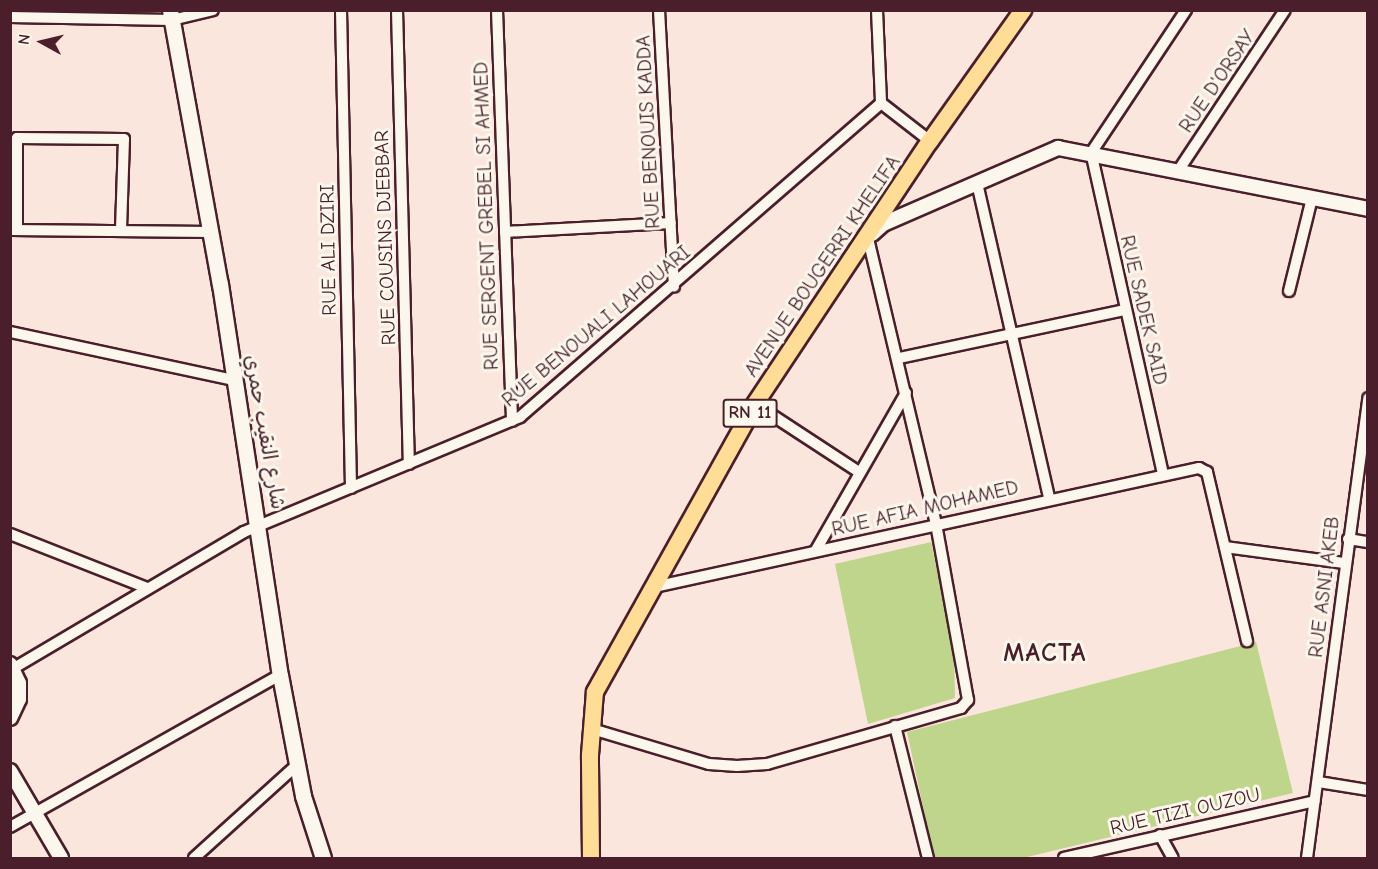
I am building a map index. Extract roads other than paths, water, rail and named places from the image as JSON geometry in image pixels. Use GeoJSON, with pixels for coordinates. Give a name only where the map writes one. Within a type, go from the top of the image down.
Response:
{"type":"FeatureCollection","features":[{"type":"Feature","properties":{"kind":"main road","name":"AVENUE BOUGERRI KHELIFA"},"geometry":{"type":"LineString","coordinates":[[591,858],[592,729],[595,692],[755,404],[930,141],[1023,10]]}},
{"type":"Feature","properties":{"kind":"main road","name":"شارع النقيب حمري"},"geometry":{"type":"LineString","coordinates":[[171,15],[211,232],[260,527],[280,675],[303,796],[323,858]]}},
{"type":"Feature","properties":{"kind":"street"},"geometry":{"type":"LineString","coordinates":[[10,17],[31,14],[171,15],[213,10]]}},
{"type":"Feature","properties":{"kind":"street","name":"RUE ALI DZIRI"},"geometry":{"type":"LineString","coordinates":[[341,10],[351,488]]}},
{"type":"Feature","properties":{"kind":"street","name":"RUE COUSINS DJEBBAR"},"geometry":{"type":"LineString","coordinates":[[397,10],[410,464]]}},
{"type":"Feature","properties":{"kind":"street","name":"RUE SERGENT GREBEL SI AHMED"},"geometry":{"type":"LineString","coordinates":[[497,10],[512,421]]}},
{"type":"Feature","properties":{"kind":"street","name":"RUE BENOUIS KADDA"},"geometry":{"type":"LineString","coordinates":[[659,10],[674,287]]}},
{"type":"Feature","properties":{"kind":"street"},"geometry":{"type":"LineString","coordinates":[[877,10],[881,104],[930,141]]}},
{"type":"Feature","properties":{"kind":"street"},"geometry":{"type":"LineString","coordinates":[[1091,153],[1186,10]]}},
{"type":"Feature","properties":{"kind":"street","name":"RUE D'ORSAY"},"geometry":{"type":"LineString","coordinates":[[1178,171],[1285,10]]}},
{"type":"Feature","properties":{"kind":"street","name":"RUE BENOUALI LAHOUARI"},"geometry":{"type":"LineString","coordinates":[[12,666],[147,588],[260,527],[512,421],[674,287],[881,104]]}},
{"type":"Feature","properties":{"kind":"street"},"geometry":{"type":"LineString","coordinates":[[121,231],[123,139],[17,138],[14,230],[211,232]]}},
{"type":"Feature","properties":{"kind":"street"},"geometry":{"type":"LineString","coordinates":[[592,729],[709,764],[737,766],[767,764],[961,708],[968,700],[936,524],[899,358],[865,241],[884,224],[1058,148],[1368,209]]}},
{"type":"Feature","properties":{"kind":"street","name":"RUE SADEK SAID"},"geometry":{"type":"LineString","coordinates":[[1091,153],[1163,474]]}},
{"type":"Feature","properties":{"kind":"street"},"geometry":{"type":"LineString","coordinates":[[977,183],[1049,498]]}},
{"type":"Feature","properties":{"kind":"street"},"geometry":{"type":"LineString","coordinates":[[1289,291],[1312,198]]}},
{"type":"Feature","properties":{"kind":"street"},"geometry":{"type":"LineString","coordinates":[[505,232],[671,223]]}},
{"type":"Feature","properties":{"kind":"street"},"geometry":{"type":"LineString","coordinates":[[899,358],[1125,310]]}},
{"type":"Feature","properties":{"kind":"street"},"geometry":{"type":"LineString","coordinates":[[10,332],[234,380]]}},
{"type":"Feature","properties":{"kind":"street"},"geometry":{"type":"LineString","coordinates":[[816,550],[906,393]]}},
{"type":"Feature","properties":{"kind":"street","name":"RUE ASNI AKEB"},"geometry":{"type":"LineString","coordinates":[[1307,858],[1319,782],[1344,563],[1368,398]]}},
{"type":"Feature","properties":{"kind":"street"},"geometry":{"type":"LineString","coordinates":[[755,404],[860,472]]}},
{"type":"Feature","properties":{"kind":"street","name":"RUE AFIA MOHAMED"},"geometry":{"type":"LineString","coordinates":[[654,587],[1049,498],[1163,474],[1204,469],[1225,548]]}},
{"type":"Feature","properties":{"kind":"street"},"geometry":{"type":"LineString","coordinates":[[10,534],[147,588]]}},
{"type":"Feature","properties":{"kind":"street"},"geometry":{"type":"LineString","coordinates":[[1348,539],[1368,542]]}},
{"type":"Feature","properties":{"kind":"street"},"geometry":{"type":"LineString","coordinates":[[1247,641],[1225,548],[1344,563]]}},
{"type":"Feature","properties":{"kind":"street"},"geometry":{"type":"LineString","coordinates":[[10,718],[19,699],[12,666]]}},
{"type":"Feature","properties":{"kind":"street"},"geometry":{"type":"LineString","coordinates":[[10,827],[280,675]]}},
{"type":"Feature","properties":{"kind":"street"},"geometry":{"type":"LineString","coordinates":[[895,726],[928,858]]}},
{"type":"Feature","properties":{"kind":"street"},"geometry":{"type":"LineString","coordinates":[[194,858],[297,765]]}},
{"type":"Feature","properties":{"kind":"street"},"geometry":{"type":"LineString","coordinates":[[10,771],[61,858]]}},
{"type":"Feature","properties":{"kind":"street"},"geometry":{"type":"LineString","coordinates":[[1319,782],[1368,790]]}},
{"type":"Feature","properties":{"kind":"street","name":"RUE TIZI OUZOU"},"geometry":{"type":"LineString","coordinates":[[1064,858],[1315,801]]}},
{"type":"Feature","properties":{"kind":"street"},"geometry":{"type":"LineString","coordinates":[[1160,835],[1173,858]]}},
{"type":"Feature","properties":{"kind":"district","name":"MACTA"},"geometry":{"type":"Point","coordinates":[1045,654]}}]}
